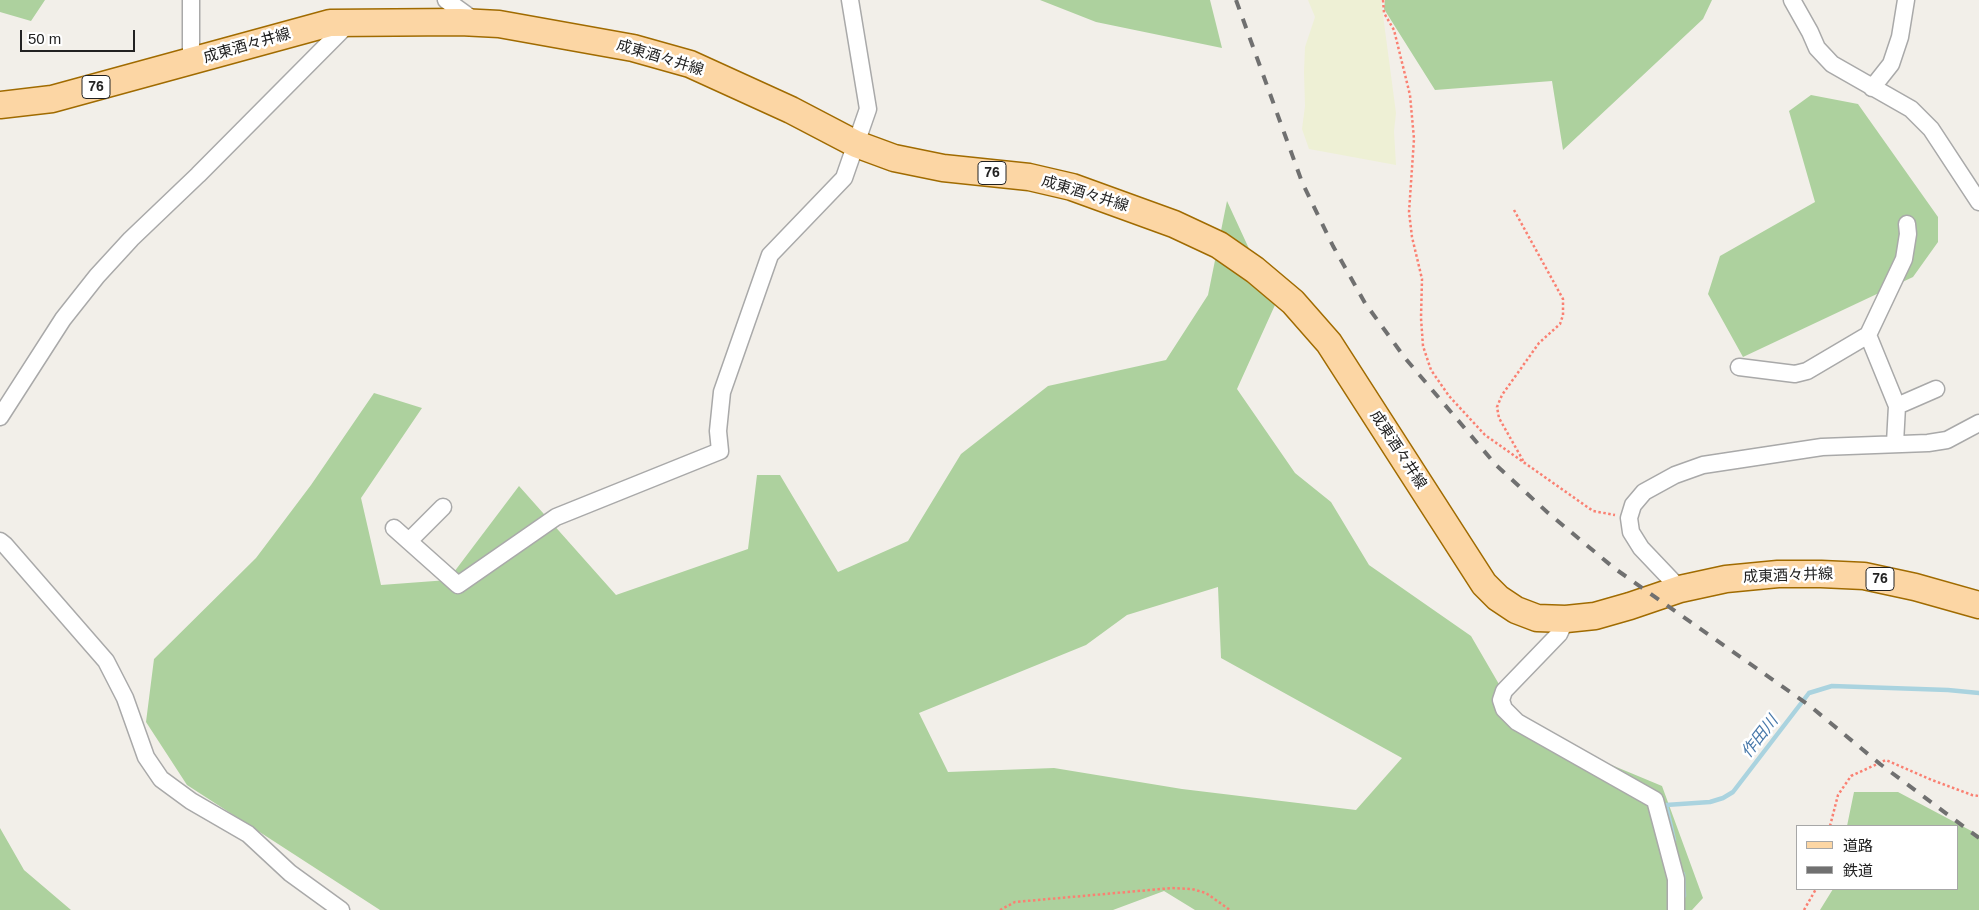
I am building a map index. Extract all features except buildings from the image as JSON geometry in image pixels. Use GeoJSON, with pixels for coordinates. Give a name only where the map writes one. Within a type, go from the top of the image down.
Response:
{"type":"FeatureCollection","features":[{"type":"Feature","properties":{"kind":"main road","name":"成東酒々井線"},"geometry":{"type":"LineString","coordinates":[[0,105],[52,99],[330,23],[499,24],[614,44],[690,64],[791,110],[856,144],[894,158],[944,168],[1029,178],[1072,187],[1174,224],[1219,245],[1255,270],[1293,302],[1330,343],[1484,584],[1498,598],[1516,610],[1537,618],[1566,619],[1604,613],[1680,588],[1726,579],[1778,574],[1864,576],[1915,587],[1979,605]]}},
{"type":"Feature","properties":{"kind":"street"},"geometry":{"type":"LineString","coordinates":[[191,0],[191,62]]}},
{"type":"Feature","properties":{"kind":"street"},"geometry":{"type":"LineString","coordinates":[[446,0],[477,23]]}},
{"type":"Feature","properties":{"kind":"street"},"geometry":{"type":"LineString","coordinates":[[394,528],[458,585],[556,517],[720,451],[718,431],[722,392],[770,255],[844,178],[868,108],[850,0]]}},
{"type":"Feature","properties":{"kind":"street"},"geometry":{"type":"LineString","coordinates":[[1792,0],[1817,48],[1832,64],[1911,109],[1931,129],[1979,202]]}},
{"type":"Feature","properties":{"kind":"street"},"geometry":{"type":"LineString","coordinates":[[1872,88],[1890,64],[1900,37],[1906,0]]}},
{"type":"Feature","properties":{"kind":"street"},"geometry":{"type":"LineString","coordinates":[[0,417],[63,319],[97,276],[131,239],[198,176],[350,22]]}},
{"type":"Feature","properties":{"kind":"street"},"geometry":{"type":"LineString","coordinates":[[1739,367],[1795,374],[1808,371],[1868,335],[1904,259],[1908,234],[1906,224]]}},
{"type":"Feature","properties":{"kind":"street"},"geometry":{"type":"LineString","coordinates":[[1868,335],[1897,406],[1895,443]]}},
{"type":"Feature","properties":{"kind":"street"},"geometry":{"type":"LineString","coordinates":[[1897,406],[1936,389]]}},
{"type":"Feature","properties":{"kind":"street"},"geometry":{"type":"LineString","coordinates":[[1680,588],[1642,548],[1631,532],[1629,518],[1633,505],[1644,492],[1674,475],[1703,465],[1822,447],[1928,443],[1948,440],[1979,423]]}},
{"type":"Feature","properties":{"kind":"street"},"geometry":{"type":"LineString","coordinates":[[409,541],[443,507]]}},
{"type":"Feature","properties":{"kind":"street"},"geometry":{"type":"LineString","coordinates":[[0,541],[5,544],[106,661],[125,698],[146,756],[161,779],[191,801],[248,834],[290,873],[341,910]]}},
{"type":"Feature","properties":{"kind":"street"},"geometry":{"type":"LineString","coordinates":[[1566,619],[1559,634],[1504,691],[1502,700],[1504,709],[1518,722],[1655,800],[1676,879],[1676,910]]}},
{"type":"Feature","properties":{"kind":"path"},"geometry":{"type":"LineString","coordinates":[[1383,0],[1384,13],[1394,30],[1410,94],[1414,139],[1409,212],[1412,237],[1422,279],[1423,346],[1432,370],[1449,396],[1485,435],[1525,465],[1593,511],[1629,518]]}},
{"type":"Feature","properties":{"kind":"path"},"geometry":{"type":"LineString","coordinates":[[1514,210],[1563,299],[1563,315],[1560,324],[1539,343],[1502,395],[1497,406],[1499,418],[1525,465]]}},
{"type":"Feature","properties":{"kind":"path"},"geometry":{"type":"LineString","coordinates":[[1830,825],[1838,795],[1851,776],[1886,760],[1972,796],[1979,796]]}},
{"type":"Feature","properties":{"kind":"path"},"geometry":{"type":"LineString","coordinates":[[1000,910],[1015,902],[1172,888],[1192,889],[1206,893],[1230,910]]}},
{"type":"Feature","properties":{"kind":"path"},"geometry":{"type":"LineString","coordinates":[[1804,910],[1815,890]]}},
{"type":"Feature","properties":{"kind":"green space"},"geometry":{"type":"Polygon","coordinates":[[[0,0],[45,0],[31,21],[0,12],[0,0]]]}},
{"type":"Feature","properties":{"kind":"green space"},"geometry":{"type":"Polygon","coordinates":[[[1040,0],[1210,0],[1222,48],[1096,22],[1040,0]]]}},
{"type":"Feature","properties":{"kind":"green space"},"geometry":{"type":"Polygon","coordinates":[[[1308,0],[1381,0],[1396,113],[1394,131],[1396,165],[1309,149],[1302,129],[1305,106],[1305,47],[1315,17],[1308,0]]]}},
{"type":"Feature","properties":{"kind":"green space"},"geometry":{"type":"Polygon","coordinates":[[[1385,0],[1712,0],[1703,19],[1563,150],[1552,81],[1435,90],[1384,9],[1385,0]]]}},
{"type":"Feature","properties":{"kind":"green space"},"geometry":{"type":"Polygon","coordinates":[[[1811,95],[1858,104],[1938,217],[1938,242],[1913,277],[1743,357],[1708,294],[1720,256],[1815,202],[1789,111],[1811,95]]]}},
{"type":"Feature","properties":{"kind":"green space"},"geometry":{"type":"Polygon","coordinates":[[[1227,201],[1275,305],[1237,389],[1295,473],[1331,502],[1369,565],[1471,636],[1525,729],[1662,786],[1703,898],[1692,910],[1195,910],[1164,891],[1113,910],[380,910],[187,785],[146,722],[154,659],[256,558],[311,485],[374,393],[422,408],[361,498],[381,585],[448,580],[519,486],[616,595],[748,549],[757,475],[780,475],[838,572],[908,541],[961,454],[1048,386],[1166,360],[1208,295],[1227,201]],[[1218,587],[1127,615],[1086,645],[919,713],[948,772],[1054,768],[1182,789],[1356,810],[1402,758],[1221,658],[1218,587]]]}},
{"type":"Feature","properties":{"kind":"green space"},"geometry":{"type":"Polygon","coordinates":[[[1854,792],[1898,792],[1979,835],[1979,910],[1820,910],[1832,890],[1959,890],[1959,825],[1847,825],[1854,792]]]}},
{"type":"Feature","properties":{"kind":"green space"},"geometry":{"type":"Polygon","coordinates":[[[0,828],[24,870],[71,910],[0,910],[0,828]]]}},
{"type":"Feature","properties":{"kind":"waterway","name":"作田川"},"geometry":{"type":"LineString","coordinates":[[1674,840],[1666,805],[1710,802],[1723,798],[1733,792],[1809,693],[1832,686],[1948,690],[1979,693]]}},
{"type":"Feature","properties":{"kind":"waterway","name":"作田川"},"geometry":{"type":"LineString","coordinates":[[1683,874],[1684,896]]}},
{"type":"Feature","properties":{"kind":"railway"},"geometry":{"type":"LineString","coordinates":[[1236,0],[1302,182],[1333,246],[1365,303],[1405,358],[1496,465],[1547,512],[1614,568],[1810,706],[1880,764],[1979,838]]}}]}
